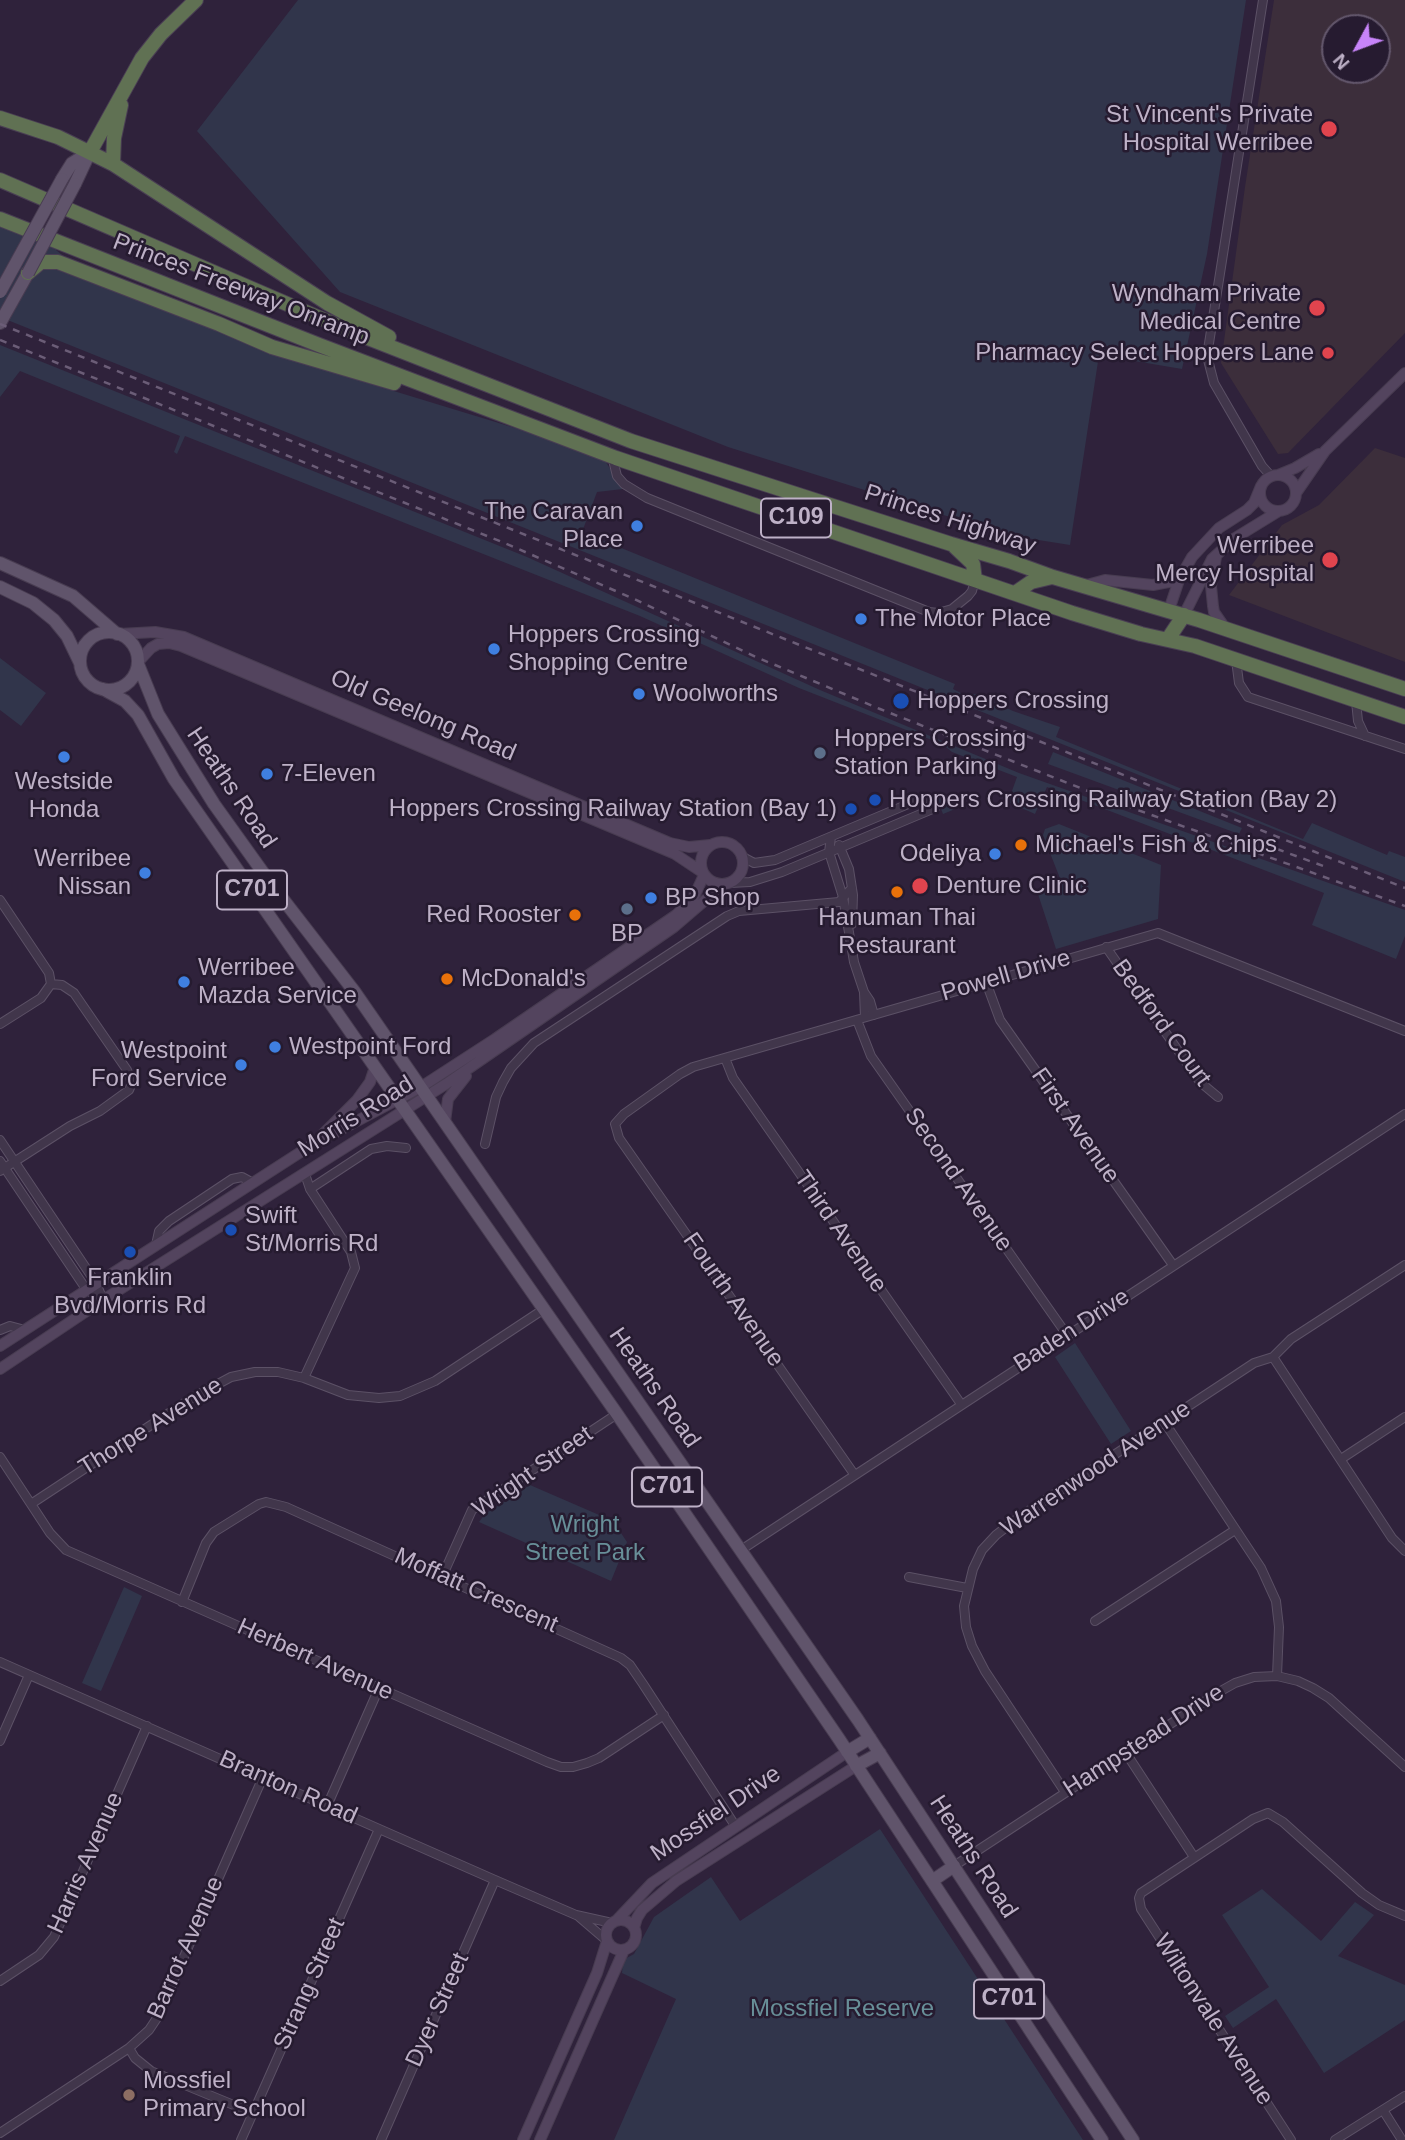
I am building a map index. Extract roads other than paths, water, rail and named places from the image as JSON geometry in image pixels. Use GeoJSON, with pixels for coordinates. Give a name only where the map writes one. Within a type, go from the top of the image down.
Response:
{"type":"FeatureCollection","features":[{"type":"Feature","properties":{"kind":"highway"},"geometry":{"type":"LineString","coordinates":[[90,152],[150,46],[196,0]]}},
{"type":"Feature","properties":{"kind":"highway"},"geometry":{"type":"LineString","coordinates":[[113,164],[114,138],[124,90]]}},
{"type":"Feature","properties":{"kind":"highway"},"geometry":{"type":"LineString","coordinates":[[0,118],[58,137],[113,164],[327,303],[445,368]]}},
{"type":"Feature","properties":{"kind":"highway"},"geometry":{"type":"LineString","coordinates":[[0,180],[345,329],[445,368]]}},
{"type":"Feature","properties":{"kind":"highway","name":"Princes Freeway Onramp"},"geometry":{"type":"LineString","coordinates":[[0,219],[467,402]]}},
{"type":"Feature","properties":{"kind":"highway"},"geometry":{"type":"LineString","coordinates":[[28,273],[41,262],[58,262],[272,347],[467,402]]}},
{"type":"Feature","properties":{"kind":"highway","name":"Princes Highway"},"geometry":{"type":"LineString","coordinates":[[445,368],[631,441],[1009,561],[1049,578],[1169,610],[1405,689]]}},
{"type":"Feature","properties":{"kind":"highway","name":"Princes Highway"},"geometry":{"type":"LineString","coordinates":[[467,402],[616,458],[975,580],[1095,620],[1236,660],[1405,717]]}},
{"type":"Feature","properties":{"kind":"highway"},"geometry":{"type":"LineString","coordinates":[[616,458],[622,448],[631,441]]}},
{"type":"Feature","properties":{"kind":"highway"},"geometry":{"type":"LineString","coordinates":[[951,544],[973,564],[975,580]]}},
{"type":"Feature","properties":{"kind":"highway"},"geometry":{"type":"LineString","coordinates":[[1015,593],[1031,582],[1049,578]]}},
{"type":"Feature","properties":{"kind":"highway"},"geometry":{"type":"LineString","coordinates":[[1168,639],[1169,610]]}},
{"type":"Feature","properties":{"kind":"highway"},"geometry":{"type":"LineString","coordinates":[[1168,639],[1184,615]]}},
{"type":"Feature","properties":{"kind":"main road"},"geometry":{"type":"LineString","coordinates":[[0,292],[62,178],[72,163],[90,152]]}},
{"type":"Feature","properties":{"kind":"main road"},"geometry":{"type":"LineString","coordinates":[[0,323],[90,152]]}},
{"type":"Feature","properties":{"kind":"main road","name":"C701"},"geometry":{"type":"LineString","coordinates":[[0,563],[74,596],[133,645],[138,663]]}},
{"type":"Feature","properties":{"kind":"main road","name":"C701"},"geometry":{"type":"LineString","coordinates":[[0,587],[33,603],[54,620],[68,636],[86,678],[103,689]]}},
{"type":"Feature","properties":{"kind":"main road"},"geometry":{"type":"LineString","coordinates":[[81,665],[83,651],[91,640],[103,633],[118,634]]}},
{"type":"Feature","properties":{"kind":"main road"},"geometry":{"type":"LineString","coordinates":[[103,689],[113,690],[126,685],[136,673],[138,663]]}},
{"type":"Feature","properties":{"kind":"main road","name":"Heaths Road"},"geometry":{"type":"LineString","coordinates":[[138,663],[158,714],[214,804],[272,885],[354,991],[566,1296],[870,1738],[1133,2140]]}},
{"type":"Feature","properties":{"kind":"main road","name":"Heaths Road"},"geometry":{"type":"LineString","coordinates":[[103,689],[125,701],[138,715],[174,779],[617,1414],[847,1752],[1101,2140]]}},
{"type":"Feature","properties":{"kind":"main road"},"geometry":{"type":"LineString","coordinates":[[544,1309],[566,1296]]}},
{"type":"Feature","properties":{"kind":"main road"},"geometry":{"type":"LineString","coordinates":[[847,1752],[870,1738]]}},
{"type":"Feature","properties":{"kind":"main road"},"geometry":{"type":"LineString","coordinates":[[856,1766],[880,1753]]}},
{"type":"Feature","properties":{"kind":"main road"},"geometry":{"type":"LineString","coordinates":[[932,1881],[954,1866]]}},
{"type":"Feature","properties":{"kind":"street"},"geometry":{"type":"LineString","coordinates":[[1263,0],[1207,356],[1214,383],[1268,480]]}},
{"type":"Feature","properties":{"kind":"street"},"geometry":{"type":"LineString","coordinates":[[1184,615],[1203,575],[1217,555],[1235,538],[1291,505],[1296,493],[1325,451],[1405,373]]}},
{"type":"Feature","properties":{"kind":"street"},"geometry":{"type":"LineString","coordinates":[[1279,511],[1267,508],[1263,503],[1260,492],[1268,480],[1325,451]]}},
{"type":"Feature","properties":{"kind":"street"},"geometry":{"type":"LineString","coordinates":[[616,458],[614,464],[617,475],[624,484],[647,498],[929,612],[938,613],[952,609],[972,591],[975,580]]}},
{"type":"Feature","properties":{"kind":"street"},"geometry":{"type":"LineString","coordinates":[[1169,610],[1179,580],[1199,548],[1219,528],[1247,510],[1268,480],[1282,476],[1292,482],[1296,493]]}},
{"type":"Feature","properties":{"kind":"street"},"geometry":{"type":"LineString","coordinates":[[1217,555],[1211,586],[1213,606],[1225,628]]}},
{"type":"Feature","properties":{"kind":"street"},"geometry":{"type":"LineString","coordinates":[[1040,601],[1038,590],[1049,578]]}},
{"type":"Feature","properties":{"kind":"street"},"geometry":{"type":"LineString","coordinates":[[1083,586],[1105,580],[1153,585],[1179,580]]}},
{"type":"Feature","properties":{"kind":"street","name":"Old Geelong Road"},"geometry":{"type":"LineString","coordinates":[[118,634],[170,634],[546,796],[675,854],[703,873]]}},
{"type":"Feature","properties":{"kind":"street","name":"Old Geelong Road"},"geometry":{"type":"LineString","coordinates":[[138,663],[153,646],[169,643],[240,665]]}},
{"type":"Feature","properties":{"kind":"street"},"geometry":{"type":"LineString","coordinates":[[1236,660],[1239,683],[1248,697],[1405,749]]}},
{"type":"Feature","properties":{"kind":"street"},"geometry":{"type":"LineString","coordinates":[[1356,701],[1358,721],[1365,736]]}},
{"type":"Feature","properties":{"kind":"street","name":"Old Geelong Road"},"geometry":{"type":"LineString","coordinates":[[546,796],[670,843],[689,847],[710,845]]}},
{"type":"Feature","properties":{"kind":"street"},"geometry":{"type":"LineString","coordinates":[[925,797],[932,802],[934,808],[766,878],[716,884],[703,873],[701,857],[710,845],[727,843],[734,846],[741,856],[760,863],[775,860],[925,797]]}},
{"type":"Feature","properties":{"kind":"street"},"geometry":{"type":"LineString","coordinates":[[831,837],[840,847],[849,869],[853,911],[851,934]]}},
{"type":"Feature","properties":{"kind":"street"},"geometry":{"type":"LineString","coordinates":[[831,837],[829,852],[839,881],[851,934]]}},
{"type":"Feature","properties":{"kind":"street"},"geometry":{"type":"LineString","coordinates":[[727,884],[741,872],[741,856]]}},
{"type":"Feature","properties":{"kind":"street"},"geometry":{"type":"LineString","coordinates":[[839,881],[849,869]]}},
{"type":"Feature","properties":{"kind":"street","name":"Morris Road"},"geometry":{"type":"LineString","coordinates":[[424,1092],[676,915],[693,899],[703,873]]}},
{"type":"Feature","properties":{"kind":"street"},"geometry":{"type":"LineString","coordinates":[[839,881],[852,888]]}},
{"type":"Feature","properties":{"kind":"street","name":"Morris Road"},"geometry":{"type":"LineString","coordinates":[[0,1346],[310,1146],[400,1105],[480,1061],[674,927],[727,884]]}},
{"type":"Feature","properties":{"kind":"street"},"geometry":{"type":"LineString","coordinates":[[485,1144],[496,1097],[511,1068],[534,1043],[548,1033],[727,916],[739,911],[839,902],[852,888]]}},
{"type":"Feature","properties":{"kind":"street"},"geometry":{"type":"LineString","coordinates":[[0,900],[49,973],[51,984],[41,998],[0,1024]]}},
{"type":"Feature","properties":{"kind":"street","name":"Powell Drive"},"geometry":{"type":"LineString","coordinates":[[615,1124],[624,1114],[693,1067],[1158,933],[1405,1031]]}},
{"type":"Feature","properties":{"kind":"street","name":"Second Avenue"},"geometry":{"type":"LineString","coordinates":[[851,934],[854,962],[864,992],[870,1001],[865,1017],[871,1056],[1067,1335]]}},
{"type":"Feature","properties":{"kind":"street","name":"Bedford Court"},"geometry":{"type":"LineString","coordinates":[[1106,947],[1200,1082],[1218,1097]]}},
{"type":"Feature","properties":{"kind":"street","name":"First Avenue"},"geometry":{"type":"LineString","coordinates":[[986,982],[1000,1020],[1173,1265]]}},
{"type":"Feature","properties":{"kind":"street"},"geometry":{"type":"LineString","coordinates":[[51,984],[62,985],[74,993],[127,1070],[132,1083],[129,1090],[100,1111],[2,1166],[46,1229],[103,1300]]}},
{"type":"Feature","properties":{"kind":"street","name":"Third Avenue"},"geometry":{"type":"LineString","coordinates":[[724,1058],[733,1079],[961,1404]]}},
{"type":"Feature","properties":{"kind":"street"},"geometry":{"type":"LineString","coordinates":[[445,1122],[448,1099],[480,1061]]}},
{"type":"Feature","properties":{"kind":"street"},"geometry":{"type":"LineString","coordinates":[[310,1146],[357,1100],[370,1082],[375,1067]]}},
{"type":"Feature","properties":{"kind":"street","name":"Morris Road"},"geometry":{"type":"LineString","coordinates":[[0,1369],[103,1300],[284,1188],[400,1105]]}},
{"type":"Feature","properties":{"kind":"street","name":"Baden Drive"},"geometry":{"type":"LineString","coordinates":[[740,1550],[1405,1114]]}},
{"type":"Feature","properties":{"kind":"street","name":"Fourth Avenue"},"geometry":{"type":"LineString","coordinates":[[615,1124],[620,1139],[855,1474]]}},
{"type":"Feature","properties":{"kind":"street"},"geometry":{"type":"LineString","coordinates":[[0,1140],[55,1223],[91,1286]]}},
{"type":"Feature","properties":{"kind":"street"},"geometry":{"type":"LineString","coordinates":[[310,1189],[371,1149],[387,1146],[405,1148]]}},
{"type":"Feature","properties":{"kind":"street"},"geometry":{"type":"LineString","coordinates":[[279,1167],[293,1165],[305,1174],[310,1189],[351,1252],[355,1268],[304,1378]]}},
{"type":"Feature","properties":{"kind":"street"},"geometry":{"type":"LineString","coordinates":[[284,1188],[297,1184],[310,1189]]}},
{"type":"Feature","properties":{"kind":"street"},"geometry":{"type":"LineString","coordinates":[[46,1229],[55,1223]]}},
{"type":"Feature","properties":{"kind":"street","name":"Warrenwood Avenue"},"geometry":{"type":"LineString","coordinates":[[1065,1792],[985,1671],[972,1646],[966,1627],[964,1606],[973,1569],[982,1550],[1018,1518],[1254,1363],[1273,1357],[1291,1339],[1405,1265]]}},
{"type":"Feature","properties":{"kind":"street","name":"Thorpe Avenue"},"geometry":{"type":"LineString","coordinates":[[31,1504],[213,1385],[231,1377],[255,1372],[278,1372],[304,1378],[348,1395],[379,1398],[400,1396],[435,1381],[544,1309]]}},
{"type":"Feature","properties":{"kind":"street"},"geometry":{"type":"LineString","coordinates":[[0,1330],[10,1326],[25,1330]]}},
{"type":"Feature","properties":{"kind":"street"},"geometry":{"type":"LineString","coordinates":[[1273,1357],[1392,1538],[1405,1551]]}},
{"type":"Feature","properties":{"kind":"street","name":"Wright Street"},"geometry":{"type":"LineString","coordinates":[[442,1577],[472,1510],[617,1414]]}},
{"type":"Feature","properties":{"kind":"street"},"geometry":{"type":"LineString","coordinates":[[1341,1460],[1405,1417]]}},
{"type":"Feature","properties":{"kind":"street"},"geometry":{"type":"LineString","coordinates":[[1165,1423],[1261,1568],[1276,1601],[1279,1627],[1277,1676]]}},
{"type":"Feature","properties":{"kind":"street","name":"Herbert Avenue"},"geometry":{"type":"LineString","coordinates":[[0,1457],[57,1543],[66,1550],[561,1767],[573,1767],[600,1758],[664,1715]]}},
{"type":"Feature","properties":{"kind":"street","name":"Moffatt Crescent"},"geometry":{"type":"LineString","coordinates":[[182,1602],[206,1543],[214,1532],[250,1508],[266,1503],[286,1507],[621,1658],[630,1665],[736,1827]]}},
{"type":"Feature","properties":{"kind":"street"},"geometry":{"type":"LineString","coordinates":[[1094,1621],[1235,1530]]}},
{"type":"Feature","properties":{"kind":"street"},"geometry":{"type":"LineString","coordinates":[[909,1577],[967,1588]]}},
{"type":"Feature","properties":{"kind":"street","name":"Branton Road"},"geometry":{"type":"LineString","coordinates":[[0,1662],[495,1881],[576,1914],[614,1922]]}},
{"type":"Feature","properties":{"kind":"street"},"geometry":{"type":"LineString","coordinates":[[0,1741],[29,1675]]}},
{"type":"Feature","properties":{"kind":"street","name":"Hampstead Drive"},"geometry":{"type":"LineString","coordinates":[[954,1866],[1235,1683],[1254,1677],[1277,1676],[1298,1681],[1329,1698],[1405,1767]]}},
{"type":"Feature","properties":{"kind":"street"},"geometry":{"type":"LineString","coordinates":[[327,1806],[379,1688]]}},
{"type":"Feature","properties":{"kind":"street","name":"Harris Avenue"},"geometry":{"type":"LineString","coordinates":[[0,1981],[39,1955],[50,1943],[147,1726]]}},
{"type":"Feature","properties":{"kind":"street","name":"Mossfiel Drive"},"geometry":{"type":"LineString","coordinates":[[614,1922],[644,1889],[847,1752]]}},
{"type":"Feature","properties":{"kind":"street"},"geometry":{"type":"LineString","coordinates":[[1126,1753],[1194,1857]]}},
{"type":"Feature","properties":{"kind":"street","name":"Mossfiel Drive"},"geometry":{"type":"LineString","coordinates":[[634,1928],[637,1917],[655,1897],[856,1766]]}},
{"type":"Feature","properties":{"kind":"street","name":"Barrot Avenue"},"geometry":{"type":"LineString","coordinates":[[0,2133],[142,2039],[157,2018],[263,1777]]}},
{"type":"Feature","properties":{"kind":"street"},"geometry":{"type":"LineString","coordinates":[[1127,1895],[1139,1898],[1147,1888],[1268,1810],[1362,1893],[1379,1905],[1405,1916]]}},
{"type":"Feature","properties":{"kind":"street"},"geometry":{"type":"LineString","coordinates":[[736,1827],[743,1838]]}},
{"type":"Feature","properties":{"kind":"street","name":"Strang Street"},"geometry":{"type":"LineString","coordinates":[[241,2140],[379,1829]]}},
{"type":"Feature","properties":{"kind":"street","name":"Dyer Street"},"geometry":{"type":"LineString","coordinates":[[381,2140],[495,1881]]}},
{"type":"Feature","properties":{"kind":"street","name":"Wiltonvale Avenue"},"geometry":{"type":"LineString","coordinates":[[1139,1898],[1141,1909],[1292,2140]]}},
{"type":"Feature","properties":{"kind":"street","name":"Branton Road"},"geometry":{"type":"LineString","coordinates":[[576,1914],[607,1940]]}},
{"type":"Feature","properties":{"kind":"street"},"geometry":{"type":"LineString","coordinates":[[523,2140],[597,1973],[607,1940],[607,1930],[614,1922],[624,1920],[634,1928],[635,1941],[624,1950],[540,2140]]}},
{"type":"Feature","properties":{"kind":"street"},"geometry":{"type":"LineString","coordinates":[[607,1940],[614,1948],[624,1950]]}},
{"type":"Feature","properties":{"kind":"street"},"geometry":{"type":"LineString","coordinates":[[129,2048],[135,2058],[151,2071],[253,2113]]}},
{"type":"Feature","properties":{"kind":"street"},"geometry":{"type":"LineString","coordinates":[[1335,2140],[1405,2096]]}},
{"type":"Feature","properties":{"kind":"street"},"geometry":{"type":"LineString","coordinates":[[1383,2110],[1402,2140]]}},
{"type":"Feature","properties":{"kind":"railway"},"geometry":{"type":"LineString","coordinates":[[0,324],[1405,888]]}},
{"type":"Feature","properties":{"kind":"railway"},"geometry":{"type":"LineString","coordinates":[[0,340],[502,542],[632,598],[756,657],[880,709],[1121,804],[1405,906]]}},
{"type":"Feature","properties":{"kind":"railway"},"geometry":{"type":"LineString","coordinates":[[1277,849],[1326,867]]}},
{"type":"Feature","properties":{"kind":"place","name":"St Vincent's Private Hospital Werribee"},"geometry":{"type":"Point","coordinates":[1329,129]}},
{"type":"Feature","properties":{"kind":"place","name":"Wyndham Private Medical Centre"},"geometry":{"type":"Point","coordinates":[1317,308]}},
{"type":"Feature","properties":{"kind":"place","name":"Pharmacy Select Hoppers Lane"},"geometry":{"type":"Point","coordinates":[1328,353]}},
{"type":"Feature","properties":{"kind":"place","name":"The Caravan Place"},"geometry":{"type":"Point","coordinates":[637,526]}},
{"type":"Feature","properties":{"kind":"place","name":"Werribee Mercy Hospital"},"geometry":{"type":"Point","coordinates":[1330,560]}},
{"type":"Feature","properties":{"kind":"place","name":"The Motor Place"},"geometry":{"type":"Point","coordinates":[861,619]}},
{"type":"Feature","properties":{"kind":"place","name":"Hoppers Crossing Shopping Centre"},"geometry":{"type":"Point","coordinates":[494,649]}},
{"type":"Feature","properties":{"kind":"place","name":"Woolworths"},"geometry":{"type":"Point","coordinates":[639,694]}},
{"type":"Feature","properties":{"kind":"place","name":"Hoppers Crossing"},"geometry":{"type":"Point","coordinates":[901,701]}},
{"type":"Feature","properties":{"kind":"place","name":"Hoppers Crossing Station Parking"},"geometry":{"type":"Point","coordinates":[820,753]}},
{"type":"Feature","properties":{"kind":"place","name":"Westside Honda"},"geometry":{"type":"Point","coordinates":[64,757]}},
{"type":"Feature","properties":{"kind":"place","name":"7-Eleven"},"geometry":{"type":"Point","coordinates":[267,774]}},
{"type":"Feature","properties":{"kind":"place","name":"Hoppers Crossing Railway Station (Bay 2)"},"geometry":{"type":"Point","coordinates":[875,800]}},
{"type":"Feature","properties":{"kind":"place","name":"Hoppers Crossing Railway Station (Bay 1)"},"geometry":{"type":"Point","coordinates":[851,809]}},
{"type":"Feature","properties":{"kind":"place","name":"Michael's Fish & Chips"},"geometry":{"type":"Point","coordinates":[1021,845]}},
{"type":"Feature","properties":{"kind":"place","name":"Odeliya"},"geometry":{"type":"Point","coordinates":[995,854]}},
{"type":"Feature","properties":{"kind":"place","name":"Werribee Nissan"},"geometry":{"type":"Point","coordinates":[145,873]}},
{"type":"Feature","properties":{"kind":"place","name":"Denture Clinic"},"geometry":{"type":"Point","coordinates":[920,886]}},
{"type":"Feature","properties":{"kind":"place","name":"Hanuman Thai Restaurant"},"geometry":{"type":"Point","coordinates":[897,892]}},
{"type":"Feature","properties":{"kind":"place","name":"BP Shop"},"geometry":{"type":"Point","coordinates":[651,898]}},
{"type":"Feature","properties":{"kind":"place","name":"BP"},"geometry":{"type":"Point","coordinates":[627,909]}},
{"type":"Feature","properties":{"kind":"place","name":"Red Rooster"},"geometry":{"type":"Point","coordinates":[575,915]}},
{"type":"Feature","properties":{"kind":"place","name":"McDonald's"},"geometry":{"type":"Point","coordinates":[447,979]}},
{"type":"Feature","properties":{"kind":"place","name":"Werribee Mazda Service"},"geometry":{"type":"Point","coordinates":[184,982]}},
{"type":"Feature","properties":{"kind":"place","name":"Westpoint Ford"},"geometry":{"type":"Point","coordinates":[275,1047]}},
{"type":"Feature","properties":{"kind":"place","name":"Westpoint Ford Service"},"geometry":{"type":"Point","coordinates":[241,1065]}},
{"type":"Feature","properties":{"kind":"place","name":"Swift St/Morris Rd"},"geometry":{"type":"Point","coordinates":[231,1230]}},
{"type":"Feature","properties":{"kind":"place","name":"Franklin Bvd/Morris Rd"},"geometry":{"type":"Point","coordinates":[130,1252]}},
{"type":"Feature","properties":{"kind":"place","name":"Mossfiel Primary School"},"geometry":{"type":"Point","coordinates":[129,2095]}},
{"type":"Feature","properties":{"kind":"park label","name":"Wright Street Park"},"geometry":{"type":"Point","coordinates":[585,1539]}},
{"type":"Feature","properties":{"kind":"park label","name":"Mossfiel Reserve"},"geometry":{"type":"Point","coordinates":[842,2009]}}]}
